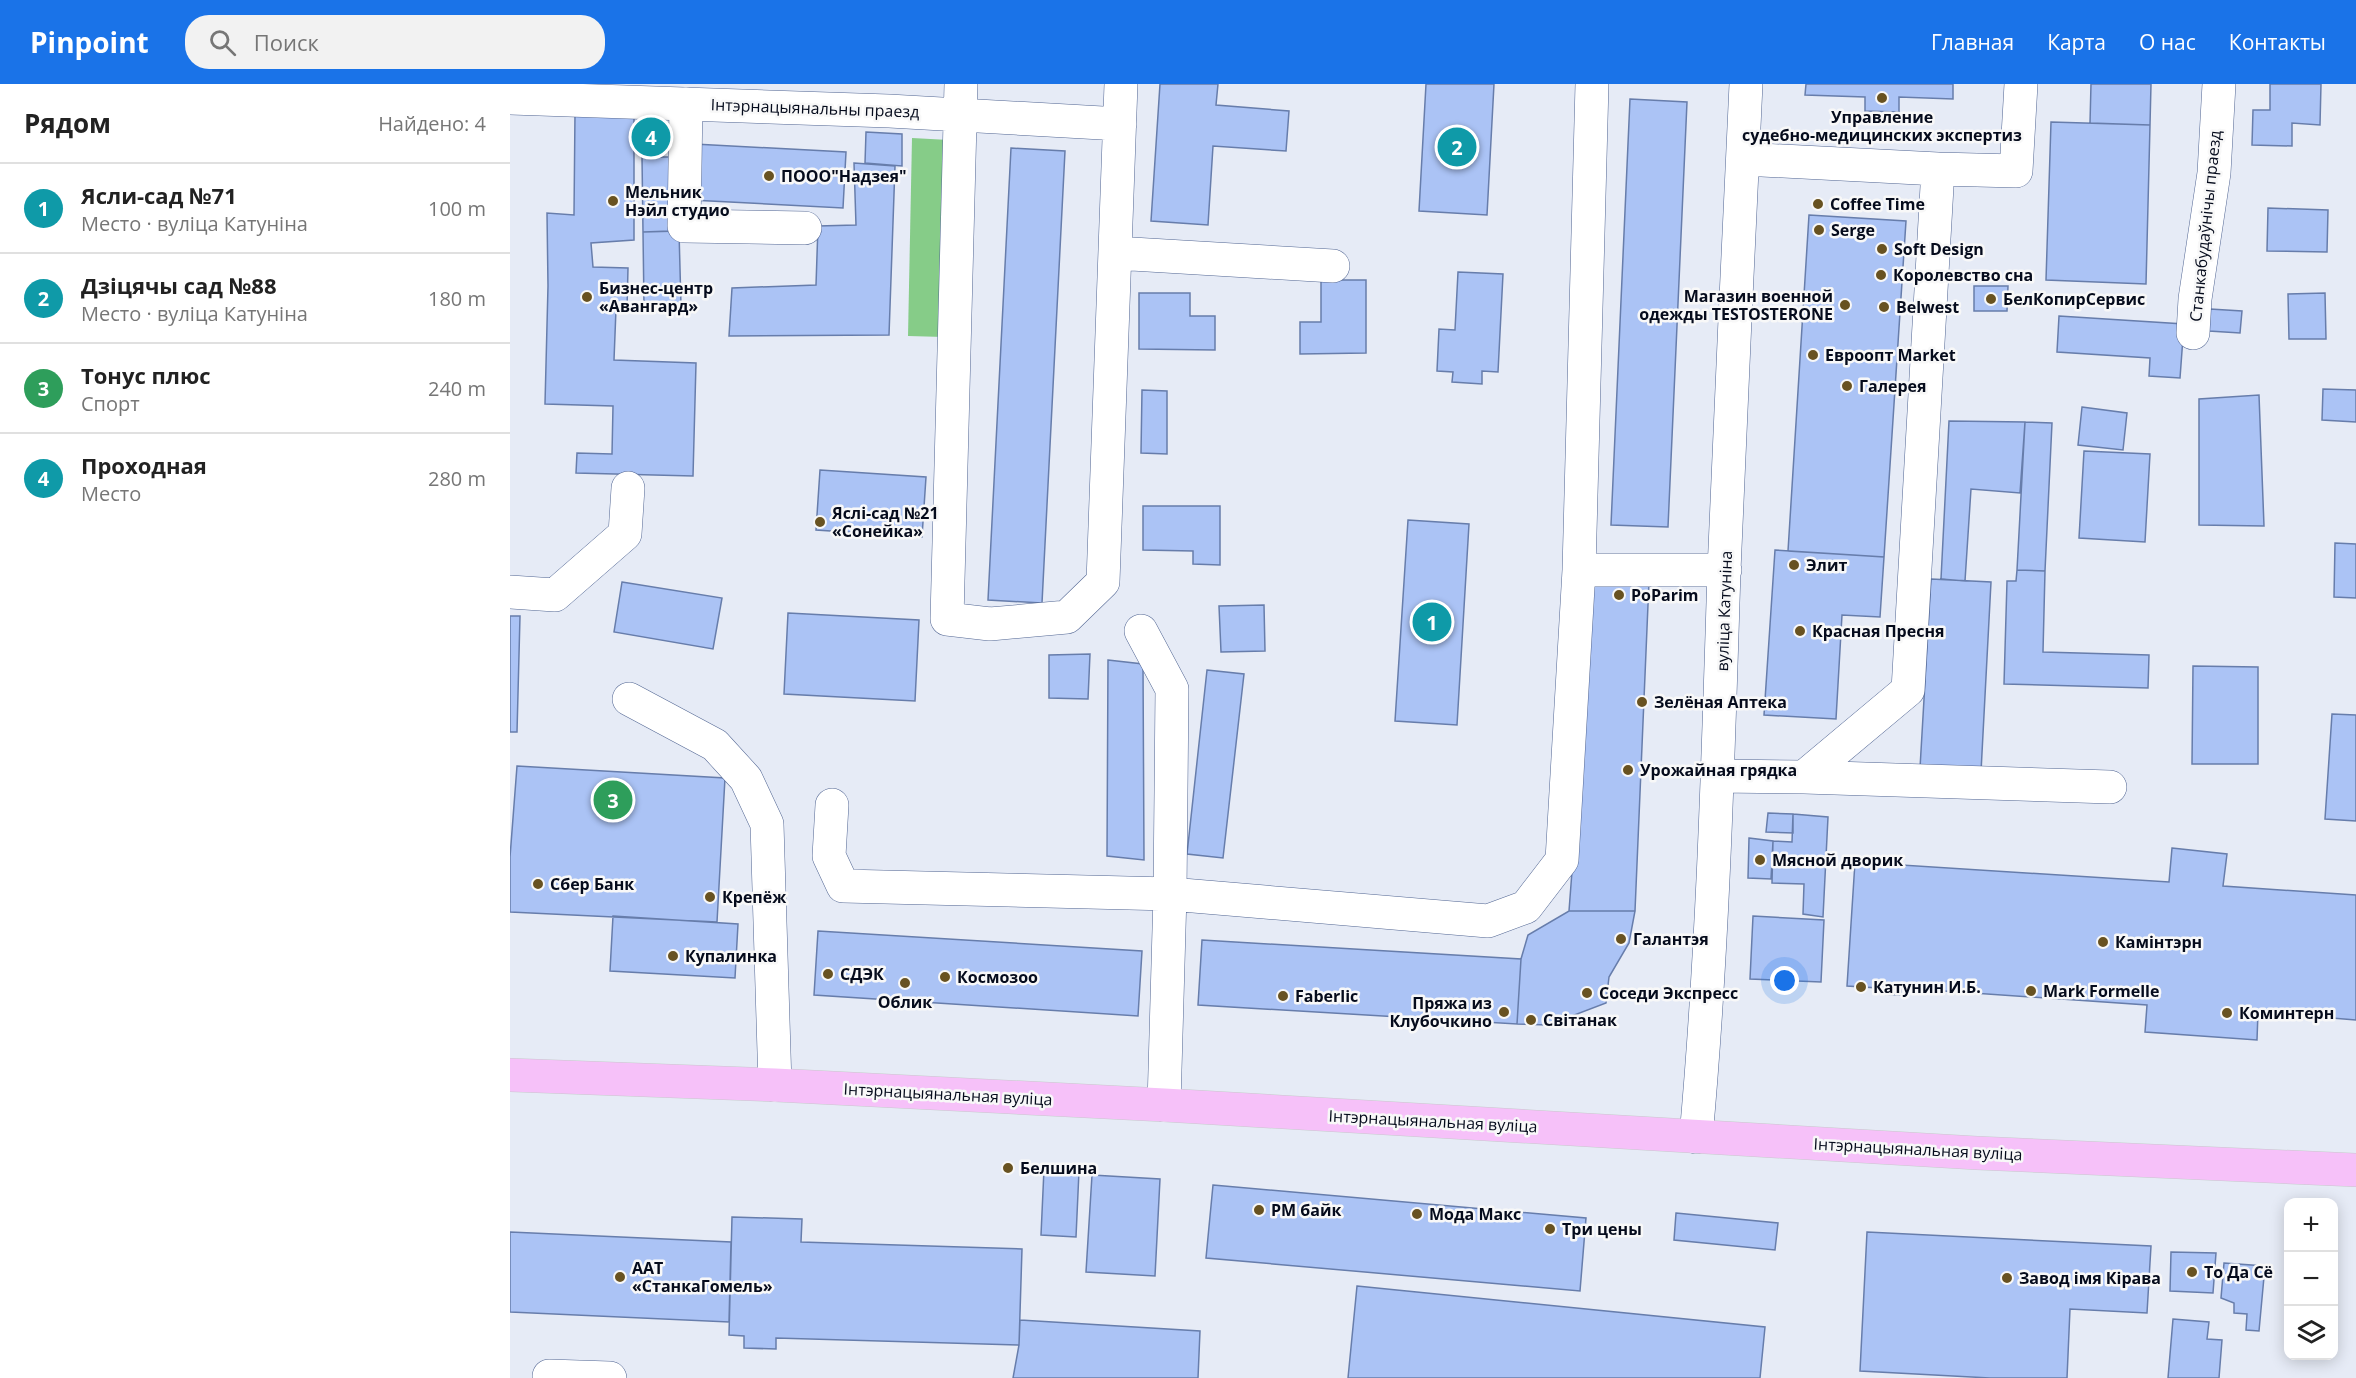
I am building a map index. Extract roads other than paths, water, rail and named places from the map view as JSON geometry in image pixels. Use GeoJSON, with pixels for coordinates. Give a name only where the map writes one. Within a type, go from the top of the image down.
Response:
{"type":"FeatureCollection","features":[{"type":"Feature","properties":{"kind":"main road","name":"Інтэрнацыянальная вуліца"},"geometry":{"type":"LineString","coordinates":[[510,1075],[775,1085],[1164,1105],[1977,1153],[2356,1170]]}},
{"type":"Feature","properties":{"kind":"street"},"geometry":{"type":"LineString","coordinates":[[960,99],[947,619],[990,624],[1067,617],[1103,582],[1121,84]]}},
{"type":"Feature","properties":{"kind":"street"},"geometry":{"type":"LineString","coordinates":[[832,805],[829,856],[843,886],[1170,894],[1488,921],[1526,908],[1562,860],[1579,570],[1592,84]]}},
{"type":"Feature","properties":{"kind":"street","name":"вуліца Катуніна"},"geometry":{"type":"LineString","coordinates":[[1696,1137],[1718,776],[1746,84]]}},
{"type":"Feature","properties":{"kind":"street"},"geometry":{"type":"LineString","coordinates":[[1743,159],[2016,171],[2021,84]]}},
{"type":"Feature","properties":{"kind":"street","name":"Станкабудаўнічы праезд"},"geometry":{"type":"LineString","coordinates":[[2193,333],[2195,299],[2214,173],[2219,84]]}},
{"type":"Feature","properties":{"kind":"street","name":"Інтэрнацыянальны праезд"},"geometry":{"type":"LineString","coordinates":[[510,98],[889,111],[960,99],[1120,124]]}},
{"type":"Feature","properties":{"kind":"street"},"geometry":{"type":"LineString","coordinates":[[686,104],[684,226],[805,228]]}},
{"type":"Feature","properties":{"kind":"street"},"geometry":{"type":"LineString","coordinates":[[1804,777],[1908,690],[1938,169]]}},
{"type":"Feature","properties":{"kind":"street"},"geometry":{"type":"LineString","coordinates":[[1115,253],[1333,266]]}},
{"type":"Feature","properties":{"kind":"street"},"geometry":{"type":"LineString","coordinates":[[510,592],[555,595],[625,534],[628,488]]}},
{"type":"Feature","properties":{"kind":"street"},"geometry":{"type":"LineString","coordinates":[[1579,570],[1725,570]]}},
{"type":"Feature","properties":{"kind":"street"},"geometry":{"type":"LineString","coordinates":[[1141,631],[1172,689],[1170,894],[1164,1105]]}},
{"type":"Feature","properties":{"kind":"street"},"geometry":{"type":"LineString","coordinates":[[629,699],[715,745],[746,779],[766,824],[775,1085]]}},
{"type":"Feature","properties":{"kind":"street"},"geometry":{"type":"LineString","coordinates":[[1718,776],[2110,787]]}},
{"type":"Feature","properties":{"kind":"street"},"geometry":{"type":"LineString","coordinates":[[549,1376],[610,1378]]}},
{"type":"Feature","properties":{"kind":"place","name":"Управление судебно-медицинских экспертиз"},"geometry":{"type":"Point","coordinates":[1882,98]}},
{"type":"Feature","properties":{"kind":"place","name":"Проходная"},"geometry":{"type":"Point","coordinates":[651,137]}},
{"type":"Feature","properties":{"kind":"place","name":"Дзіцячы сад №88"},"geometry":{"type":"Point","coordinates":[1457,147]}},
{"type":"Feature","properties":{"kind":"place","name":"ПООО\"Надзея\""},"geometry":{"type":"Point","coordinates":[769,176]}},
{"type":"Feature","properties":{"kind":"place","name":"Мельник Нэйл студио"},"geometry":{"type":"Point","coordinates":[613,201]}},
{"type":"Feature","properties":{"kind":"place","name":"Coffee Time"},"geometry":{"type":"Point","coordinates":[1818,204]}},
{"type":"Feature","properties":{"kind":"place","name":"Serge"},"geometry":{"type":"Point","coordinates":[1819,230]}},
{"type":"Feature","properties":{"kind":"place","name":"Soft Design"},"geometry":{"type":"Point","coordinates":[1882,249]}},
{"type":"Feature","properties":{"kind":"place","name":"Королевство сна"},"geometry":{"type":"Point","coordinates":[1881,275]}},
{"type":"Feature","properties":{"kind":"place","name":"Бизнес-центр «Авангард»"},"geometry":{"type":"Point","coordinates":[587,297]}},
{"type":"Feature","properties":{"kind":"place","name":"БелКопирСервис"},"geometry":{"type":"Point","coordinates":[1991,299]}},
{"type":"Feature","properties":{"kind":"place","name":"Магазин военной одежды TESTOSTERONE"},"geometry":{"type":"Point","coordinates":[1845,305]}},
{"type":"Feature","properties":{"kind":"place","name":"Belwest"},"geometry":{"type":"Point","coordinates":[1884,307]}},
{"type":"Feature","properties":{"kind":"place","name":"Евроопт Market"},"geometry":{"type":"Point","coordinates":[1813,355]}},
{"type":"Feature","properties":{"kind":"place","name":"Галерея"},"geometry":{"type":"Point","coordinates":[1847,386]}},
{"type":"Feature","properties":{"kind":"place","name":"Яслі-сад №21 «Сонейка»"},"geometry":{"type":"Point","coordinates":[820,522]}},
{"type":"Feature","properties":{"kind":"place","name":"Элит"},"geometry":{"type":"Point","coordinates":[1794,565]}},
{"type":"Feature","properties":{"kind":"place","name":"PoParim"},"geometry":{"type":"Point","coordinates":[1619,595]}},
{"type":"Feature","properties":{"kind":"place","name":"Ясли-сад №71"},"geometry":{"type":"Point","coordinates":[1432,622]}},
{"type":"Feature","properties":{"kind":"place","name":"Красная Пресня"},"geometry":{"type":"Point","coordinates":[1800,631]}},
{"type":"Feature","properties":{"kind":"place","name":"Зелёная Аптека"},"geometry":{"type":"Point","coordinates":[1642,702]}},
{"type":"Feature","properties":{"kind":"place","name":"Урожайная грядка"},"geometry":{"type":"Point","coordinates":[1628,770]}},
{"type":"Feature","properties":{"kind":"place","name":"Тонус плюс"},"geometry":{"type":"Point","coordinates":[613,800]}},
{"type":"Feature","properties":{"kind":"place","name":"Мясной дворик"},"geometry":{"type":"Point","coordinates":[1760,860]}},
{"type":"Feature","properties":{"kind":"place","name":"Сбер Банк"},"geometry":{"type":"Point","coordinates":[538,884]}},
{"type":"Feature","properties":{"kind":"place","name":"Крепёж"},"geometry":{"type":"Point","coordinates":[710,897]}},
{"type":"Feature","properties":{"kind":"place","name":"Галантэя"},"geometry":{"type":"Point","coordinates":[1621,939]}},
{"type":"Feature","properties":{"kind":"place","name":"Камінтэрн"},"geometry":{"type":"Point","coordinates":[2103,942]}},
{"type":"Feature","properties":{"kind":"place","name":"Купалинка"},"geometry":{"type":"Point","coordinates":[673,956]}},
{"type":"Feature","properties":{"kind":"place","name":"СДЭК"},"geometry":{"type":"Point","coordinates":[828,974]}},
{"type":"Feature","properties":{"kind":"place","name":"Космозоо"},"geometry":{"type":"Point","coordinates":[945,977]}},
{"type":"Feature","properties":{"kind":"place","name":"Облик"},"geometry":{"type":"Point","coordinates":[905,983]}},
{"type":"Feature","properties":{"kind":"place","name":"Катунин И.Б."},"geometry":{"type":"Point","coordinates":[1861,987]}},
{"type":"Feature","properties":{"kind":"place","name":"Mark Formelle"},"geometry":{"type":"Point","coordinates":[2031,991]}},
{"type":"Feature","properties":{"kind":"place","name":"Соседи Экспресс"},"geometry":{"type":"Point","coordinates":[1587,993]}},
{"type":"Feature","properties":{"kind":"place","name":"Faberlic"},"geometry":{"type":"Point","coordinates":[1283,996]}},
{"type":"Feature","properties":{"kind":"place","name":"Пряжа из Клубочкино"},"geometry":{"type":"Point","coordinates":[1504,1012]}},
{"type":"Feature","properties":{"kind":"place","name":"Коминтерн"},"geometry":{"type":"Point","coordinates":[2227,1013]}},
{"type":"Feature","properties":{"kind":"place","name":"Світанак"},"geometry":{"type":"Point","coordinates":[1531,1020]}},
{"type":"Feature","properties":{"kind":"place","name":"Белшина"},"geometry":{"type":"Point","coordinates":[1008,1168]}},
{"type":"Feature","properties":{"kind":"place","name":"РМ байк"},"geometry":{"type":"Point","coordinates":[1259,1210]}},
{"type":"Feature","properties":{"kind":"place","name":"Мода Макс"},"geometry":{"type":"Point","coordinates":[1417,1214]}},
{"type":"Feature","properties":{"kind":"place","name":"Три цены"},"geometry":{"type":"Point","coordinates":[1550,1229]}},
{"type":"Feature","properties":{"kind":"place","name":"То Да Сё"},"geometry":{"type":"Point","coordinates":[2192,1272]}},
{"type":"Feature","properties":{"kind":"place","name":"ААТ «СтанкаГомель»"},"geometry":{"type":"Point","coordinates":[620,1277]}},
{"type":"Feature","properties":{"kind":"place","name":"Завод імя Кірава"},"geometry":{"type":"Point","coordinates":[2007,1278]}}]}
